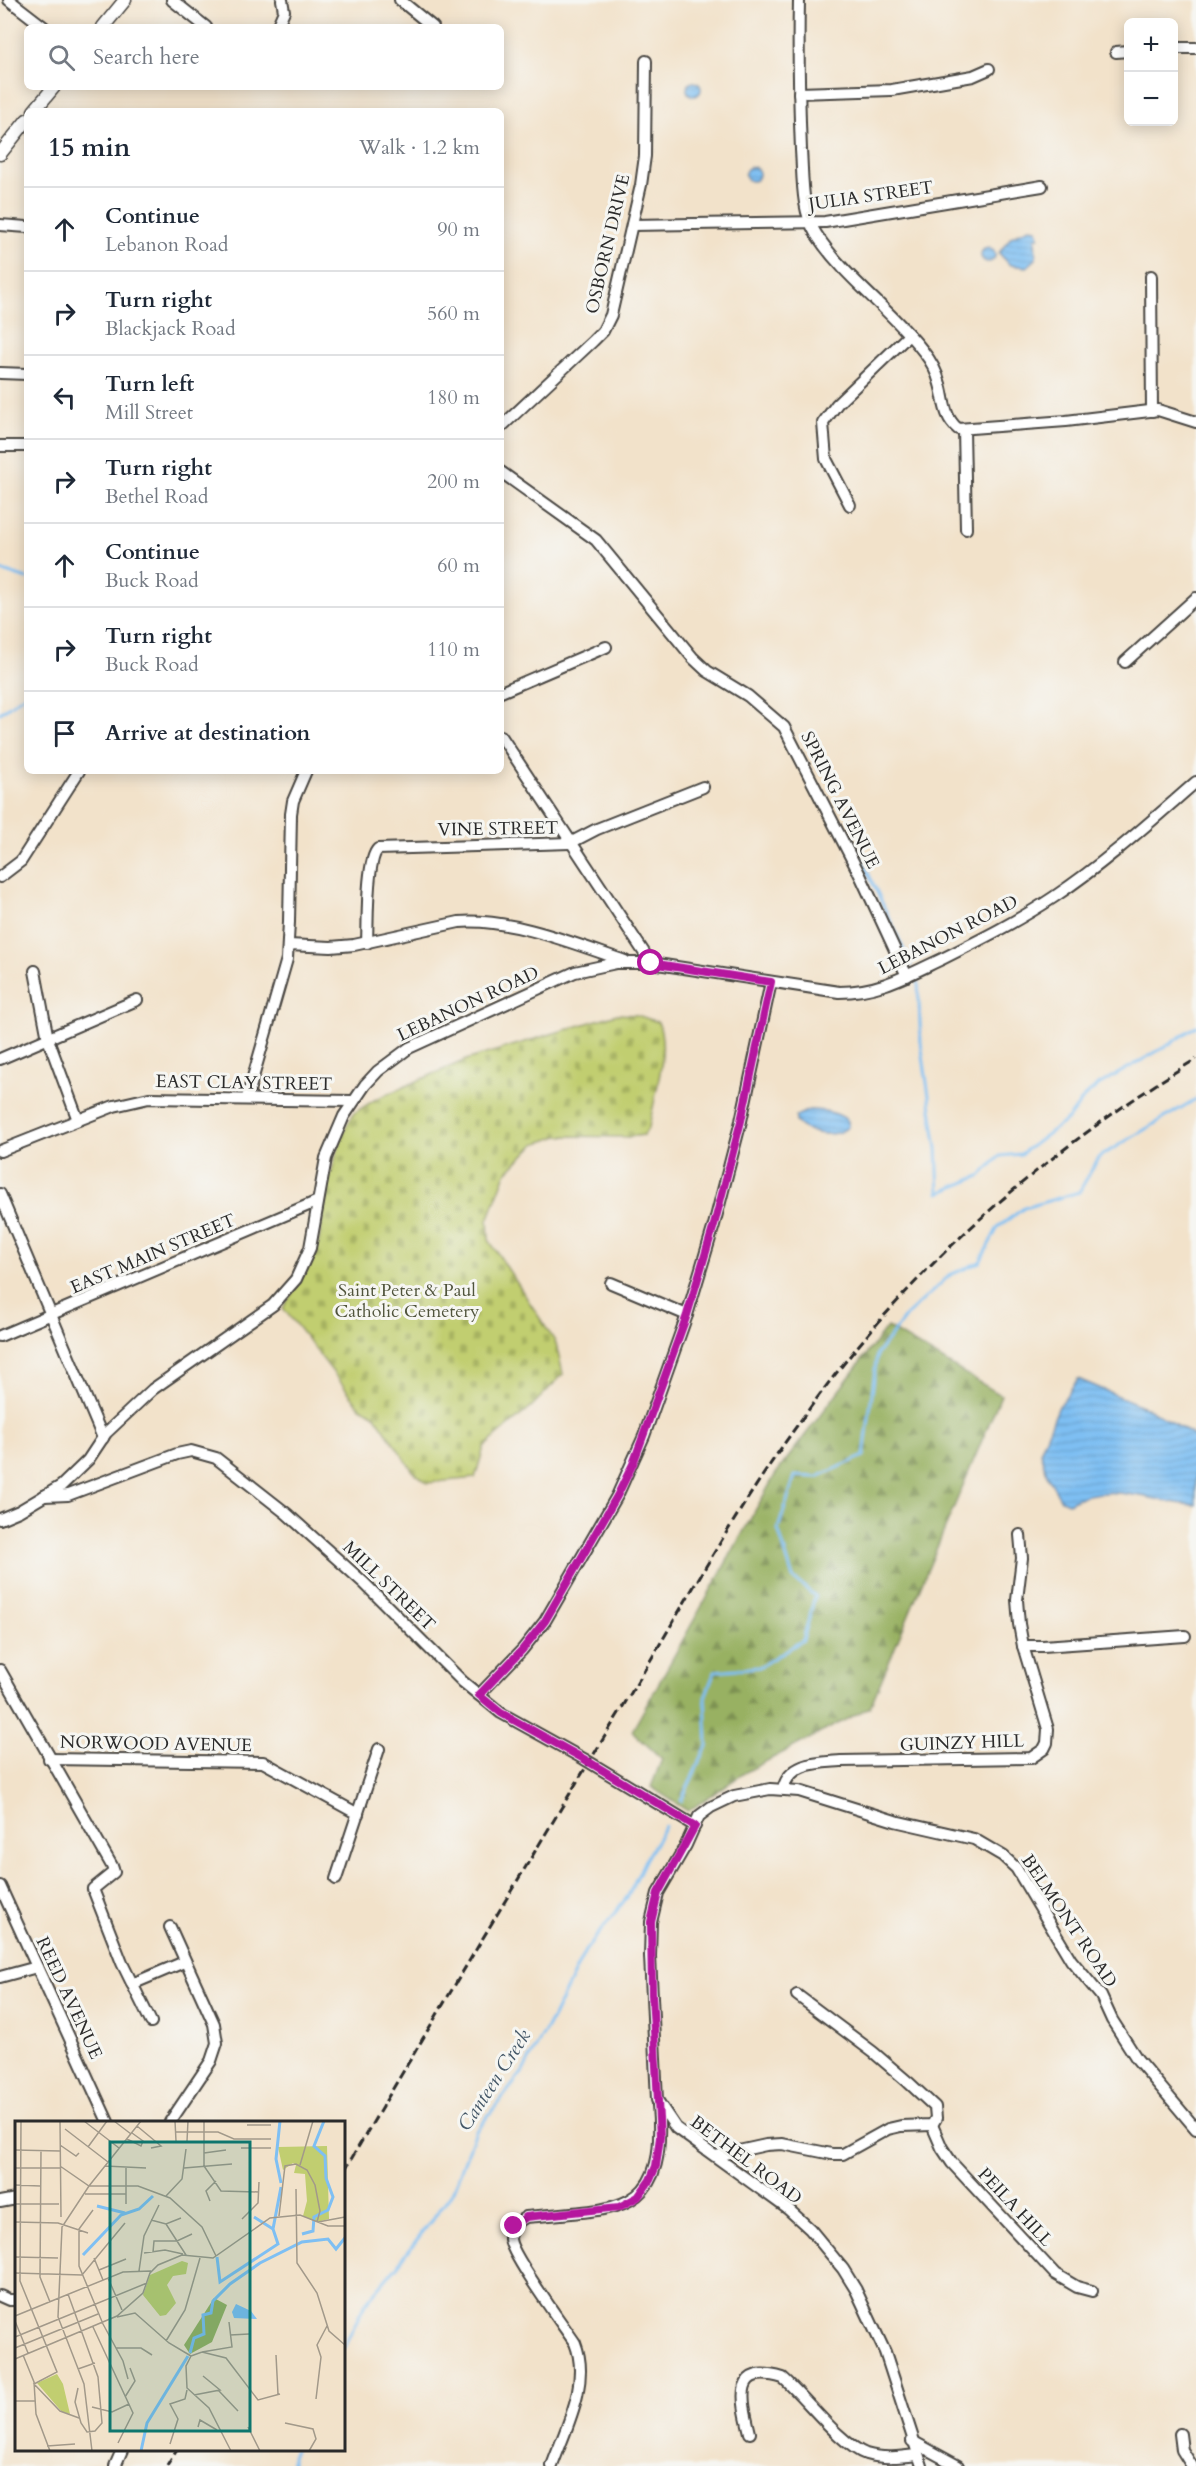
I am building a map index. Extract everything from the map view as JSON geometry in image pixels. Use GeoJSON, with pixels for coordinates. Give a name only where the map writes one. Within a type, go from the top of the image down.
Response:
{"type":"FeatureCollection","features":[{"type":"Feature","properties":{"kind":"main road"},"geometry":{"type":"LineString","coordinates":[[105,24],[125,0]]}},
{"type":"Feature","properties":{"kind":"main road"},"geometry":{"type":"LineString","coordinates":[[36,108],[52,90]]}},
{"type":"Feature","properties":{"kind":"main road"},"geometry":{"type":"LineString","coordinates":[[0,154],[24,124]]}},
{"type":"Feature","properties":{"kind":"street"},"geometry":{"type":"LineString","coordinates":[[9,0],[40,24]]}},
{"type":"Feature","properties":{"kind":"street"},"geometry":{"type":"LineString","coordinates":[[172,0],[202,24]]}},
{"type":"Feature","properties":{"kind":"street"},"geometry":{"type":"LineString","coordinates":[[278,24],[284,11],[282,0]]}},
{"type":"Feature","properties":{"kind":"street"},"geometry":{"type":"LineString","coordinates":[[400,0],[429,24]]}},
{"type":"Feature","properties":{"kind":"street"},"geometry":{"type":"LineString","coordinates":[[799,0],[799,93],[804,194],[811,222],[816,234],[845,268],[927,356],[940,383],[946,414],[958,429],[1066,421],[1152,411],[1168,412],[1196,422]]}},
{"type":"Feature","properties":{"kind":"street"},"geometry":{"type":"LineString","coordinates":[[1178,48],[1196,48]]}},
{"type":"Feature","properties":{"kind":"street"},"geometry":{"type":"LineString","coordinates":[[1116,52],[1124,51]]}},
{"type":"Feature","properties":{"kind":"street","name":"OSBORN DRIVE"},"geometry":{"type":"LineString","coordinates":[[504,424],[603,331],[614,307],[645,156],[646,61]]}},
{"type":"Feature","properties":{"kind":"street"},"geometry":{"type":"LineString","coordinates":[[799,93],[892,90],[973,76],[989,69]]}},
{"type":"Feature","properties":{"kind":"street","name":"JULIA STREET"},"geometry":{"type":"LineString","coordinates":[[632,225],[811,222],[1042,186]]}},
{"type":"Feature","properties":{"kind":"street"},"geometry":{"type":"LineString","coordinates":[[0,225],[24,227]]}},
{"type":"Feature","properties":{"kind":"street"},"geometry":{"type":"LineString","coordinates":[[1151,276],[1152,411]]}},
{"type":"Feature","properties":{"kind":"street"},"geometry":{"type":"LineString","coordinates":[[850,505],[826,459],[823,423],[854,387],[909,335]]}},
{"type":"Feature","properties":{"kind":"street"},"geometry":{"type":"LineString","coordinates":[[0,374],[24,374]]}},
{"type":"Feature","properties":{"kind":"street"},"geometry":{"type":"LineString","coordinates":[[964,429],[966,529]]}},
{"type":"Feature","properties":{"kind":"street"},"geometry":{"type":"LineString","coordinates":[[0,446],[24,446]]}},
{"type":"Feature","properties":{"kind":"street","name":"SPRING AVENUE"},"geometry":{"type":"LineString","coordinates":[[504,474],[596,540],[693,658],[707,671],[748,696],[784,727],[861,877],[907,976]]}},
{"type":"Feature","properties":{"kind":"street"},"geometry":{"type":"LineString","coordinates":[[1125,662],[1196,598]]}},
{"type":"Feature","properties":{"kind":"street"},"geometry":{"type":"LineString","coordinates":[[504,691],[606,647]]}},
{"type":"Feature","properties":{"kind":"street"},"geometry":{"type":"LineString","coordinates":[[504,740],[651,963]]}},
{"type":"Feature","properties":{"kind":"street"},"geometry":{"type":"LineString","coordinates":[[0,877],[21,861],[76,774]]}},
{"type":"Feature","properties":{"kind":"street"},"geometry":{"type":"LineString","coordinates":[[247,1098],[285,965],[288,945],[291,814],[305,774]]}},
{"type":"Feature","properties":{"kind":"street","name":"LEBANON ROAD"},"geometry":{"type":"LineString","coordinates":[[44,1496],[76,1474],[103,1438],[130,1408],[153,1389],[273,1305],[286,1292],[300,1271],[310,1248],[328,1151],[353,1101],[378,1071],[393,1058],[418,1043],[575,972],[595,966],[629,962],[651,963],[839,992],[857,992],[883,987],[991,934],[1056,896],[1124,844],[1196,782]]}},
{"type":"Feature","properties":{"kind":"street","name":"VINE STREET"},"geometry":{"type":"LineString","coordinates":[[367,943],[371,867],[374,854],[378,849],[562,845],[703,787]]}},
{"type":"Feature","properties":{"kind":"street"},"geometry":{"type":"LineString","coordinates":[[288,945],[331,947],[367,943],[459,922],[473,921],[524,930],[629,962]]}},
{"type":"Feature","properties":{"kind":"street"},"geometry":{"type":"LineString","coordinates":[[35,971],[48,1039],[78,1120]]}},
{"type":"Feature","properties":{"kind":"street"},"geometry":{"type":"LineString","coordinates":[[479,1695],[522,1650],[545,1621],[617,1496],[644,1436],[687,1315],[725,1188],[771,982]]}},
{"type":"Feature","properties":{"kind":"street"},"geometry":{"type":"LineString","coordinates":[[0,1059],[137,999]]}},
{"type":"Feature","properties":{"kind":"street","name":"EAST CLAY STREET"},"geometry":{"type":"LineString","coordinates":[[0,1151],[114,1106],[149,1098],[353,1101]]}},
{"type":"Feature","properties":{"kind":"street"},"geometry":{"type":"LineString","coordinates":[[0,1194],[103,1438]]}},
{"type":"Feature","properties":{"kind":"street","name":"EAST MAIN STREET"},"geometry":{"type":"LineString","coordinates":[[0,1336],[318,1201]]}},
{"type":"Feature","properties":{"kind":"street"},"geometry":{"type":"LineString","coordinates":[[611,1283],[687,1315]]}},
{"type":"Feature","properties":{"kind":"street","name":"MILL STREET"},"geometry":{"type":"LineString","coordinates":[[44,1496],[68,1495],[177,1454],[191,1451],[216,1458],[320,1542],[479,1695],[501,1713],[584,1759],[695,1826]]}},
{"type":"Feature","properties":{"kind":"street"},"geometry":{"type":"LineString","coordinates":[[0,1519],[44,1496]]}},
{"type":"Feature","properties":{"kind":"street","name":"GUINZY HILL"},"geometry":{"type":"LineString","coordinates":[[783,1789],[785,1781],[794,1770],[816,1763],[994,1760],[1031,1758],[1038,1754],[1047,1743],[1048,1729],[1023,1646],[1017,1600],[1022,1557],[1020,1535]]}},
{"type":"Feature","properties":{"kind":"street"},"geometry":{"type":"LineString","coordinates":[[1023,1646],[1185,1636]]}},
{"type":"Feature","properties":{"kind":"street"},"geometry":{"type":"LineString","coordinates":[[0,1670],[112,1866],[114,1872],[111,1877],[93,1889],[132,1984],[151,2022]]}},
{"type":"Feature","properties":{"kind":"street"},"geometry":{"type":"LineString","coordinates":[[336,1879],[379,1749]]}},
{"type":"Feature","properties":{"kind":"street","name":"NORWOOD AVENUE"},"geometry":{"type":"LineString","coordinates":[[49,1759],[263,1762],[358,1814]]}},
{"type":"Feature","properties":{"kind":"street","name":"BELMONT ROAD"},"geometry":{"type":"LineString","coordinates":[[695,1826],[699,1816],[724,1800],[783,1789],[826,1799],[895,1821],[974,1839],[1003,1856],[1016,1868],[1071,1960],[1101,1996],[1112,2020],[1137,2059],[1196,2129]]}},
{"type":"Feature","properties":{"kind":"street"},"geometry":{"type":"LineString","coordinates":[[552,2466],[577,2392],[581,2365],[579,2353],[575,2343],[511,2242],[511,2231],[518,2221],[526,2217],[619,2207],[638,2197],[650,2180],[659,2151],[650,1956],[652,1912],[666,1878],[695,1826]]}},
{"type":"Feature","properties":{"kind":"street","name":"REED AVENUE"},"geometry":{"type":"LineString","coordinates":[[0,1886],[108,2121]]}},
{"type":"Feature","properties":{"kind":"street"},"geometry":{"type":"LineString","coordinates":[[170,1927],[214,2024],[216,2034],[214,2053],[171,2121]]}},
{"type":"Feature","properties":{"kind":"street"},"geometry":{"type":"LineString","coordinates":[[132,1984],[184,1962]]}},
{"type":"Feature","properties":{"kind":"street"},"geometry":{"type":"LineString","coordinates":[[0,1977],[37,1967]]}},
{"type":"Feature","properties":{"kind":"street","name":"PEILA HILL"},"geometry":{"type":"LineString","coordinates":[[797,1995],[873,2052],[935,2107],[936,2118],[932,2125],[942,2148],[952,2163],[1043,2261],[1064,2280],[1092,2291]]}},
{"type":"Feature","properties":{"kind":"street","name":"BETHEL ROAD"},"geometry":{"type":"LineString","coordinates":[[657,2100],[676,2128],[788,2209],[816,2236],[843,2269],[856,2289],[885,2352],[920,2461]]}},
{"type":"Feature","properties":{"kind":"street"},"geometry":{"type":"LineString","coordinates":[[716,2156],[766,2145],[782,2144],[843,2154],[888,2129],[901,2126],[932,2125]]}},
{"type":"Feature","properties":{"kind":"street"},"geometry":{"type":"LineString","coordinates":[[0,2202],[15,2199]]}},
{"type":"Feature","properties":{"kind":"street"},"geometry":{"type":"LineString","coordinates":[[0,2296],[15,2300]]}},
{"type":"Feature","properties":{"kind":"street"},"geometry":{"type":"LineString","coordinates":[[750,2433],[742,2402],[744,2386],[748,2380],[758,2374],[770,2374],[783,2378],[840,2435],[864,2453],[885,2458],[920,2461]]}},
{"type":"Feature","properties":{"kind":"street"},"geometry":{"type":"LineString","coordinates":[[1180,2434],[1182,2450],[1192,2466]]}},
{"type":"Feature","properties":{"kind":"street"},"geometry":{"type":"LineString","coordinates":[[912,2441],[958,2466]]}},
{"type":"Feature","properties":{"kind":"street"},"geometry":{"type":"LineString","coordinates":[[115,2466],[122,2451]]}},
{"type":"Feature","properties":{"kind":"green space","name":"Saint Peter & Paul Catholic Cemetery"},"geometry":{"type":"Polygon","coordinates":[[[617,1014],[637,1015],[658,1022],[661,1033],[660,1074],[649,1127],[644,1135],[628,1137],[559,1136],[535,1144],[506,1173],[488,1220],[489,1240],[556,1343],[563,1374],[532,1406],[484,1447],[475,1478],[427,1483],[413,1471],[374,1414],[360,1407],[283,1308],[318,1246],[330,1177],[342,1135],[354,1113],[376,1099],[466,1060],[617,1014]]]}},
{"type":"Feature","properties":{"kind":"green space"},"geometry":{"type":"Polygon","coordinates":[[[887,1327],[1001,1395],[870,1707],[746,1772],[688,1811],[651,1787],[662,1759],[632,1731],[775,1475],[887,1327]]]}},
{"type":"Feature","properties":{"kind":"water"},"geometry":{"type":"Polygon","coordinates":[[[694,82],[699,84],[701,89],[699,94],[694,96],[689,94],[687,89],[689,84],[694,82]]]}},
{"type":"Feature","properties":{"kind":"water"},"geometry":{"type":"Polygon","coordinates":[[[752,167],[757,169],[759,174],[757,179],[752,181],[747,179],[745,174],[747,169],[752,167]]]}},
{"type":"Feature","properties":{"kind":"water"},"geometry":{"type":"Polygon","coordinates":[[[1029,228],[1037,229],[1039,237],[1035,238],[1036,259],[1027,267],[1010,265],[999,253],[1011,237],[1029,228]]]}},
{"type":"Feature","properties":{"kind":"water"},"geometry":{"type":"Polygon","coordinates":[[[988,248],[993,250],[995,255],[993,260],[988,262],[983,260],[981,255],[983,250],[988,248]]]}},
{"type":"Feature","properties":{"kind":"water"},"geometry":{"type":"Polygon","coordinates":[[[809,1110],[840,1115],[848,1121],[848,1127],[828,1134],[807,1130],[796,1122],[796,1116],[809,1110]]]}},
{"type":"Feature","properties":{"kind":"water"},"geometry":{"type":"Polygon","coordinates":[[[1078,1379],[1149,1409],[1196,1437],[1196,1505],[1115,1493],[1084,1496],[1068,1503],[1061,1500],[1048,1477],[1040,1452],[1059,1406],[1078,1379]]]}},
{"type":"Feature","properties":{"kind":"waterway"},"geometry":{"type":"LineString","coordinates":[[0,570],[24,578]]}},
{"type":"Feature","properties":{"kind":"waterway"},"geometry":{"type":"LineString","coordinates":[[0,713],[24,695]]}},
{"type":"Feature","properties":{"kind":"waterway"},"geometry":{"type":"LineString","coordinates":[[849,832],[911,965]]}},
{"type":"Feature","properties":{"kind":"waterway"},"geometry":{"type":"LineString","coordinates":[[918,982],[921,1043],[937,1149],[939,1193],[980,1176],[1000,1156],[1021,1154],[1068,1119],[1086,1095],[1100,1084],[1170,1044],[1196,1026]]}},
{"type":"Feature","properties":{"kind":"waterway","name":"Canteen Creek"},"geometry":{"type":"LineString","coordinates":[[681,1801],[707,1746],[705,1697],[715,1671],[759,1667],[803,1640],[815,1596],[793,1578],[778,1529],[795,1476],[817,1477],[864,1456],[877,1354],[907,1315],[950,1275],[980,1262],[998,1227],[1024,1208],[1079,1192],[1099,1157],[1196,1099]]}},
{"type":"Feature","properties":{"kind":"waterway","name":"Canteen Creek"},"geometry":{"type":"LineString","coordinates":[[345,2345],[365,2304],[452,2193],[476,2131],[522,2073],[553,2017],[585,1951],[628,1896],[665,1826]]}},
{"type":"Feature","properties":{"kind":"waterway","name":"Canteen Creek"},"geometry":{"type":"LineString","coordinates":[[292,2466],[294,2451]]}},
{"type":"Feature","properties":{"kind":"railway"},"geometry":{"type":"LineString","coordinates":[[345,2169],[731,1525],[804,1416],[845,1362],[934,1263],[1031,1175],[1139,1096],[1196,1059]]}},
{"type":"Feature","properties":{"kind":"railway"},"geometry":{"type":"LineString","coordinates":[[167,2466],[176,2451]]}},
{"type":"Feature","properties":{"kind":"route"},"geometry":{"type":"LineString","coordinates":[[514,2226],[526,2217],[619,2207],[638,2197],[650,2180],[656,2166],[660,2137],[650,1956],[652,1912],[658,1893],[695,1826],[584,1759],[501,1713],[479,1695],[501,1674],[545,1621],[633,1464],[687,1315],[725,1188],[741,1121],[771,982],[651,963]]}}]}
